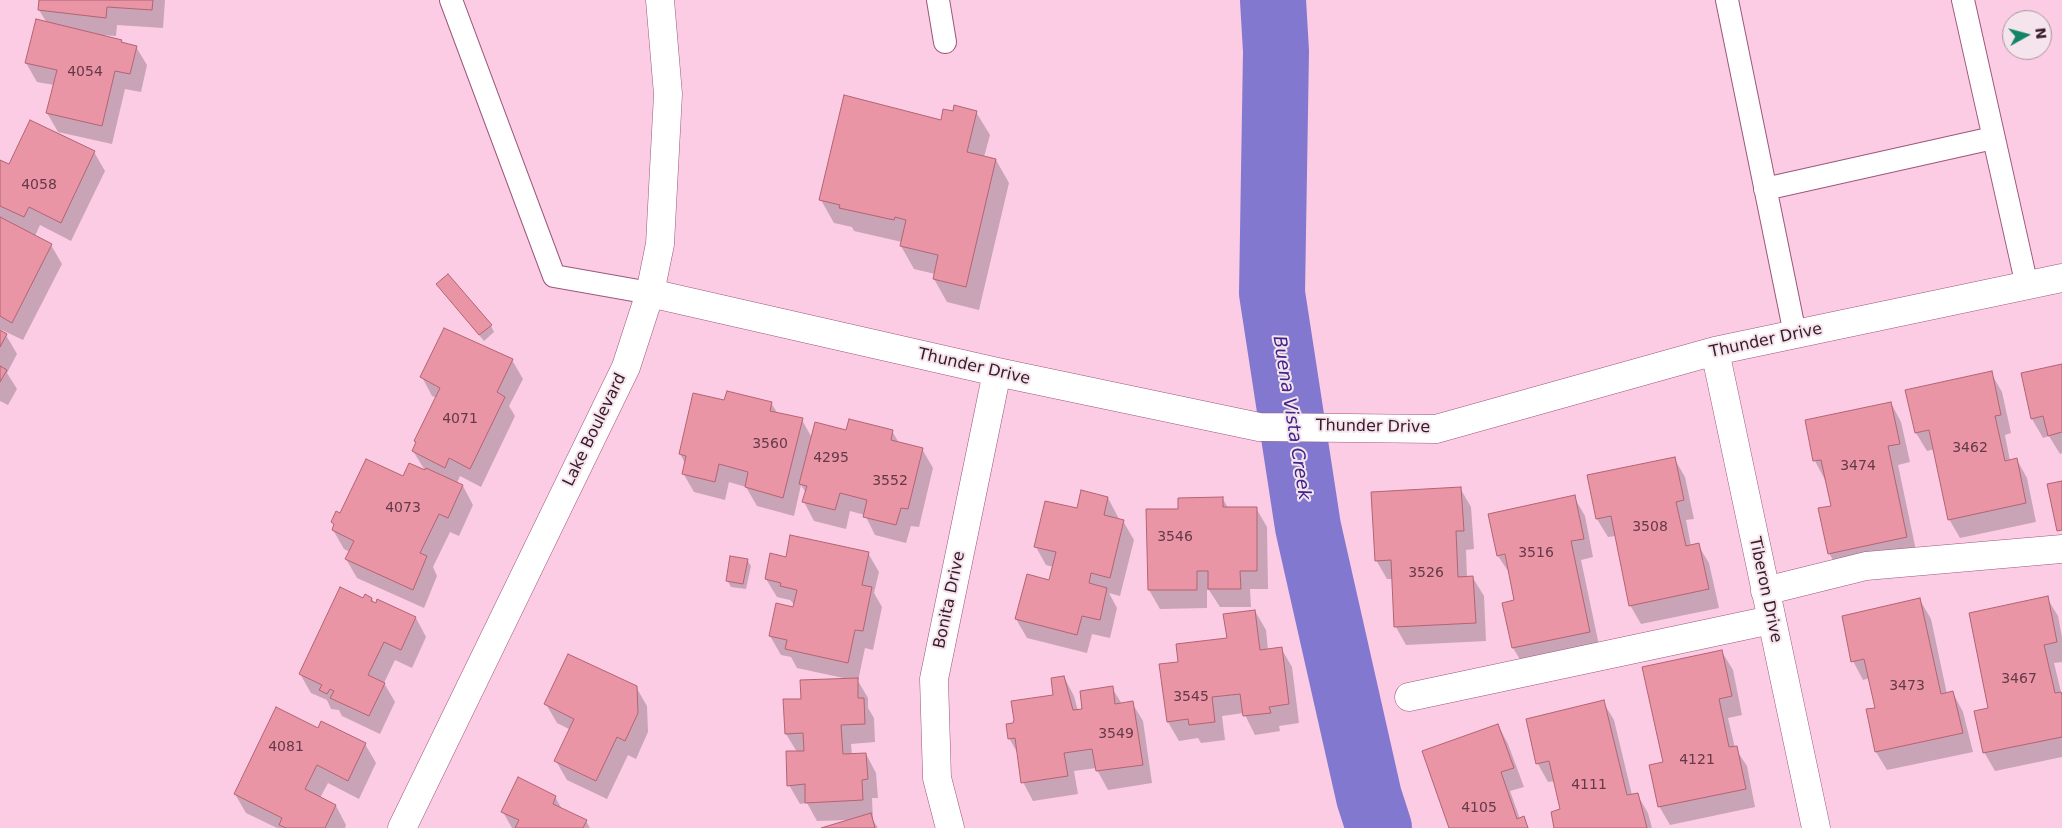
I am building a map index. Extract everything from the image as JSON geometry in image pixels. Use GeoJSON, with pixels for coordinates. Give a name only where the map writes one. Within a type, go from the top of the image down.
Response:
{"type":"FeatureCollection","features":[{"type":"Feature","properties":{"kind":"street","name":"Lake Boulevard"},"geometry":{"type":"LineString","coordinates":[[402,828],[626,367],[650,293],[660,244],[668,94],[660,0]]}},
{"type":"Feature","properties":{"kind":"street","name":"Thunder Drive"},"geometry":{"type":"LineString","coordinates":[[650,293],[997,372],[1259,427],[1436,429],[1715,351],[2062,278]]}},
{"type":"Feature","properties":{"kind":"street","name":"Tiberon Drive"},"geometry":{"type":"LineString","coordinates":[[1715,351],[1816,828]]}},
{"type":"Feature","properties":{"kind":"street","name":"Bonita Drive"},"geometry":{"type":"LineString","coordinates":[[950,828],[937,778],[934,679],[997,372]]}},
{"type":"Feature","properties":{"kind":"street"},"geometry":{"type":"LineString","coordinates":[[1766,591],[1866,566],[2062,549]]}},
{"type":"Feature","properties":{"kind":"street"},"geometry":{"type":"LineString","coordinates":[[1408,697],[1772,620]]}},
{"type":"Feature","properties":{"kind":"lane"},"geometry":{"type":"LineString","coordinates":[[451,0],[554,276],[650,293]]}},
{"type":"Feature","properties":{"kind":"lane"},"geometry":{"type":"LineString","coordinates":[[938,0],[945,42]]}},
{"type":"Feature","properties":{"kind":"lane"},"geometry":{"type":"LineString","coordinates":[[1727,0],[1795,334]]}},
{"type":"Feature","properties":{"kind":"lane"},"geometry":{"type":"LineString","coordinates":[[1963,0],[2027,286]]}},
{"type":"Feature","properties":{"kind":"lane"},"geometry":{"type":"LineString","coordinates":[[1765,189],[1993,138]]}},
{"type":"Feature","properties":{"kind":"building"},"geometry":{"type":"Polygon","coordinates":[[[39,0],[153,0],[152,10],[107,7],[106,18],[38,10],[39,0]]]}},
{"type":"Feature","properties":{"kind":"building"},"geometry":{"type":"Polygon","coordinates":[[[36,19],[122,40],[121,42],[137,46],[130,74],[115,71],[102,126],[46,113],[57,70],[25,63],[36,19]]]}},
{"type":"Feature","properties":{"kind":"building"},"geometry":{"type":"Polygon","coordinates":[[[844,95],[941,120],[943,109],[953,111],[954,105],[977,111],[967,152],[996,159],[966,287],[933,279],[938,255],[900,246],[906,220],[895,217],[894,220],[839,208],[840,205],[819,200],[844,95]]]}},
{"type":"Feature","properties":{"kind":"building"},"geometry":{"type":"Polygon","coordinates":[[[30,120],[95,151],[61,223],[29,207],[24,217],[0,206],[0,160],[9,164],[30,120]]]}},
{"type":"Feature","properties":{"kind":"building"},"geometry":{"type":"Polygon","coordinates":[[[0,217],[52,244],[12,323],[0,316],[0,217]]]}},
{"type":"Feature","properties":{"kind":"building"},"geometry":{"type":"Polygon","coordinates":[[[448,274],[492,325],[479,335],[436,284],[448,274]]]}},
{"type":"Feature","properties":{"kind":"building"},"geometry":{"type":"Polygon","coordinates":[[[444,328],[513,359],[497,392],[505,397],[470,469],[449,458],[445,468],[412,451],[416,442],[414,441],[440,388],[420,377],[444,328]]]}},
{"type":"Feature","properties":{"kind":"building"},"geometry":{"type":"Polygon","coordinates":[[[0,330],[7,334],[0,347],[0,330]]]}},
{"type":"Feature","properties":{"kind":"building"},"geometry":{"type":"Polygon","coordinates":[[[2062,364],[2062,432],[2048,436],[2043,416],[2031,419],[2021,373],[2062,364]]]}},
{"type":"Feature","properties":{"kind":"building"},"geometry":{"type":"Polygon","coordinates":[[[0,366],[7,370],[0,382],[0,366]]]}},
{"type":"Feature","properties":{"kind":"building"},"geometry":{"type":"Polygon","coordinates":[[[1992,371],[2001,415],[1995,416],[2005,461],[2017,458],[2026,503],[1948,520],[1929,430],[1915,433],[1905,390],[1992,371]]]}},
{"type":"Feature","properties":{"kind":"building"},"geometry":{"type":"Polygon","coordinates":[[[727,391],[772,402],[770,411],[803,418],[783,498],[745,487],[748,472],[719,464],[715,482],[682,474],[686,456],[679,454],[693,393],[724,400],[727,391]]]}},
{"type":"Feature","properties":{"kind":"building"},"geometry":{"type":"Polygon","coordinates":[[[1891,402],[1900,444],[1888,446],[1907,537],[1828,554],[1818,508],[1831,506],[1821,460],[1813,461],[1805,420],[1891,402]]]}},
{"type":"Feature","properties":{"kind":"building"},"geometry":{"type":"Polygon","coordinates":[[[849,419],[893,430],[891,440],[923,448],[908,509],[901,508],[896,525],[863,517],[867,500],[840,493],[835,510],[802,502],[807,486],[799,484],[815,422],[846,430],[849,419]]]}},
{"type":"Feature","properties":{"kind":"building"},"geometry":{"type":"Polygon","coordinates":[[[1675,457],[1684,500],[1676,502],[1686,546],[1699,543],[1709,589],[1629,606],[1611,516],[1596,519],[1587,475],[1675,457]]]}},
{"type":"Feature","properties":{"kind":"building"},"geometry":{"type":"Polygon","coordinates":[[[366,459],[403,476],[409,463],[425,470],[426,468],[463,485],[448,518],[439,514],[420,553],[427,556],[413,590],[345,559],[354,541],[332,530],[334,524],[331,522],[336,511],[340,513],[366,459]]]}},
{"type":"Feature","properties":{"kind":"building"},"geometry":{"type":"Polygon","coordinates":[[[2062,481],[2062,530],[2057,531],[2047,484],[2062,481]]]}},
{"type":"Feature","properties":{"kind":"building"},"geometry":{"type":"Polygon","coordinates":[[[1461,487],[1464,531],[1456,531],[1458,577],[1473,576],[1476,623],[1394,627],[1391,560],[1375,561],[1371,492],[1461,487]]]}},
{"type":"Feature","properties":{"kind":"building"},"geometry":{"type":"Polygon","coordinates":[[[1081,490],[1108,497],[1104,515],[1124,520],[1110,578],[1091,573],[1089,583],[1107,588],[1100,620],[1082,616],[1077,635],[1015,619],[1027,574],[1049,580],[1056,552],[1034,547],[1045,501],[1077,508],[1081,490]]]}},
{"type":"Feature","properties":{"kind":"building"},"geometry":{"type":"Polygon","coordinates":[[[1575,495],[1584,539],[1571,541],[1590,632],[1512,648],[1502,603],[1514,600],[1505,554],[1497,556],[1488,514],[1575,495]]]}},
{"type":"Feature","properties":{"kind":"building"},"geometry":{"type":"Polygon","coordinates":[[[1223,497],[1223,507],[1257,507],[1257,571],[1240,571],[1241,589],[1208,589],[1208,571],[1197,571],[1197,590],[1148,590],[1146,509],[1178,509],[1178,498],[1223,497]]]}},
{"type":"Feature","properties":{"kind":"building"},"geometry":{"type":"Polygon","coordinates":[[[790,535],[869,552],[862,585],[872,587],[863,631],[855,630],[848,663],[785,649],[787,640],[769,636],[776,603],[793,607],[797,590],[780,586],[781,583],[765,579],[770,553],[786,557],[790,535]]]}},
{"type":"Feature","properties":{"kind":"building"},"geometry":{"type":"Polygon","coordinates":[[[730,556],[748,559],[743,584],[726,581],[730,556]]]}},
{"type":"Feature","properties":{"kind":"building"},"geometry":{"type":"Polygon","coordinates":[[[340,587],[363,598],[365,594],[372,598],[371,601],[376,603],[377,599],[416,617],[401,650],[384,642],[368,675],[385,683],[369,716],[330,698],[334,691],[330,689],[327,694],[319,690],[322,685],[299,674],[340,587]]]}},
{"type":"Feature","properties":{"kind":"building"},"geometry":{"type":"Polygon","coordinates":[[[2048,596],[2057,642],[2044,645],[2055,693],[2061,692],[2062,695],[2062,737],[1983,753],[1974,711],[1988,708],[1969,613],[2048,596]]]}},
{"type":"Feature","properties":{"kind":"building"},"geometry":{"type":"Polygon","coordinates":[[[1920,598],[1941,694],[1953,691],[1963,733],[1875,752],[1866,709],[1875,708],[1864,659],[1851,662],[1842,616],[1920,598]]]}},
{"type":"Feature","properties":{"kind":"building"},"geometry":{"type":"Polygon","coordinates":[[[1255,610],[1260,650],[1282,647],[1289,704],[1269,707],[1271,713],[1243,716],[1240,694],[1212,697],[1215,722],[1189,725],[1188,719],[1167,722],[1159,664],[1178,662],[1176,644],[1227,638],[1223,614],[1255,610]]]}},
{"type":"Feature","properties":{"kind":"building"},"geometry":{"type":"Polygon","coordinates":[[[1722,650],[1732,696],[1719,699],[1729,747],[1737,746],[1746,789],[1658,807],[1649,765],[1663,762],[1642,667],[1722,650]]]}},
{"type":"Feature","properties":{"kind":"building"},"geometry":{"type":"Polygon","coordinates":[[[568,654],[637,686],[638,713],[625,741],[617,737],[596,781],[554,761],[574,719],[544,704],[568,654]]]}},
{"type":"Feature","properties":{"kind":"building"},"geometry":{"type":"Polygon","coordinates":[[[1064,676],[1073,710],[1082,709],[1080,691],[1113,686],[1115,704],[1133,701],[1143,765],[1096,771],[1092,749],[1064,753],[1068,776],[1021,783],[1015,738],[1008,739],[1006,724],[1013,723],[1014,720],[1011,701],[1053,695],[1051,678],[1064,676]]]}},
{"type":"Feature","properties":{"kind":"building"},"geometry":{"type":"Polygon","coordinates":[[[858,678],[858,698],[864,698],[865,724],[841,725],[843,754],[866,753],[868,779],[862,780],[863,800],[805,803],[805,784],[787,786],[786,751],[804,751],[803,733],[785,734],[783,699],[801,699],[800,680],[858,678]]]}},
{"type":"Feature","properties":{"kind":"building"},"geometry":{"type":"Polygon","coordinates":[[[1604,700],[1627,795],[1638,793],[1647,828],[1554,828],[1551,812],[1560,809],[1549,761],[1536,764],[1526,719],[1604,700]]]}},
{"type":"Feature","properties":{"kind":"building"},"geometry":{"type":"Polygon","coordinates":[[[276,707],[318,728],[321,721],[366,743],[348,781],[317,765],[305,789],[336,805],[325,828],[286,828],[279,825],[282,818],[234,794],[276,707]]]}},
{"type":"Feature","properties":{"kind":"building"},"geometry":{"type":"Polygon","coordinates":[[[1498,724],[1514,768],[1501,772],[1517,819],[1524,816],[1528,828],[1449,828],[1422,751],[1498,724]]]}},
{"type":"Feature","properties":{"kind":"building"},"geometry":{"type":"Polygon","coordinates":[[[518,777],[556,796],[553,804],[587,820],[583,828],[515,828],[519,820],[501,812],[518,777]]]}},
{"type":"Feature","properties":{"kind":"building"},"geometry":{"type":"Polygon","coordinates":[[[871,813],[875,828],[821,828],[871,813]]]}},
{"type":"Feature","properties":{"kind":"waterway","name":"Buena Vista Creek"},"geometry":{"type":"LineString","coordinates":[[1273,0],[1276,51],[1272,293],[1308,527],[1369,797],[1379,828]]}}]}
